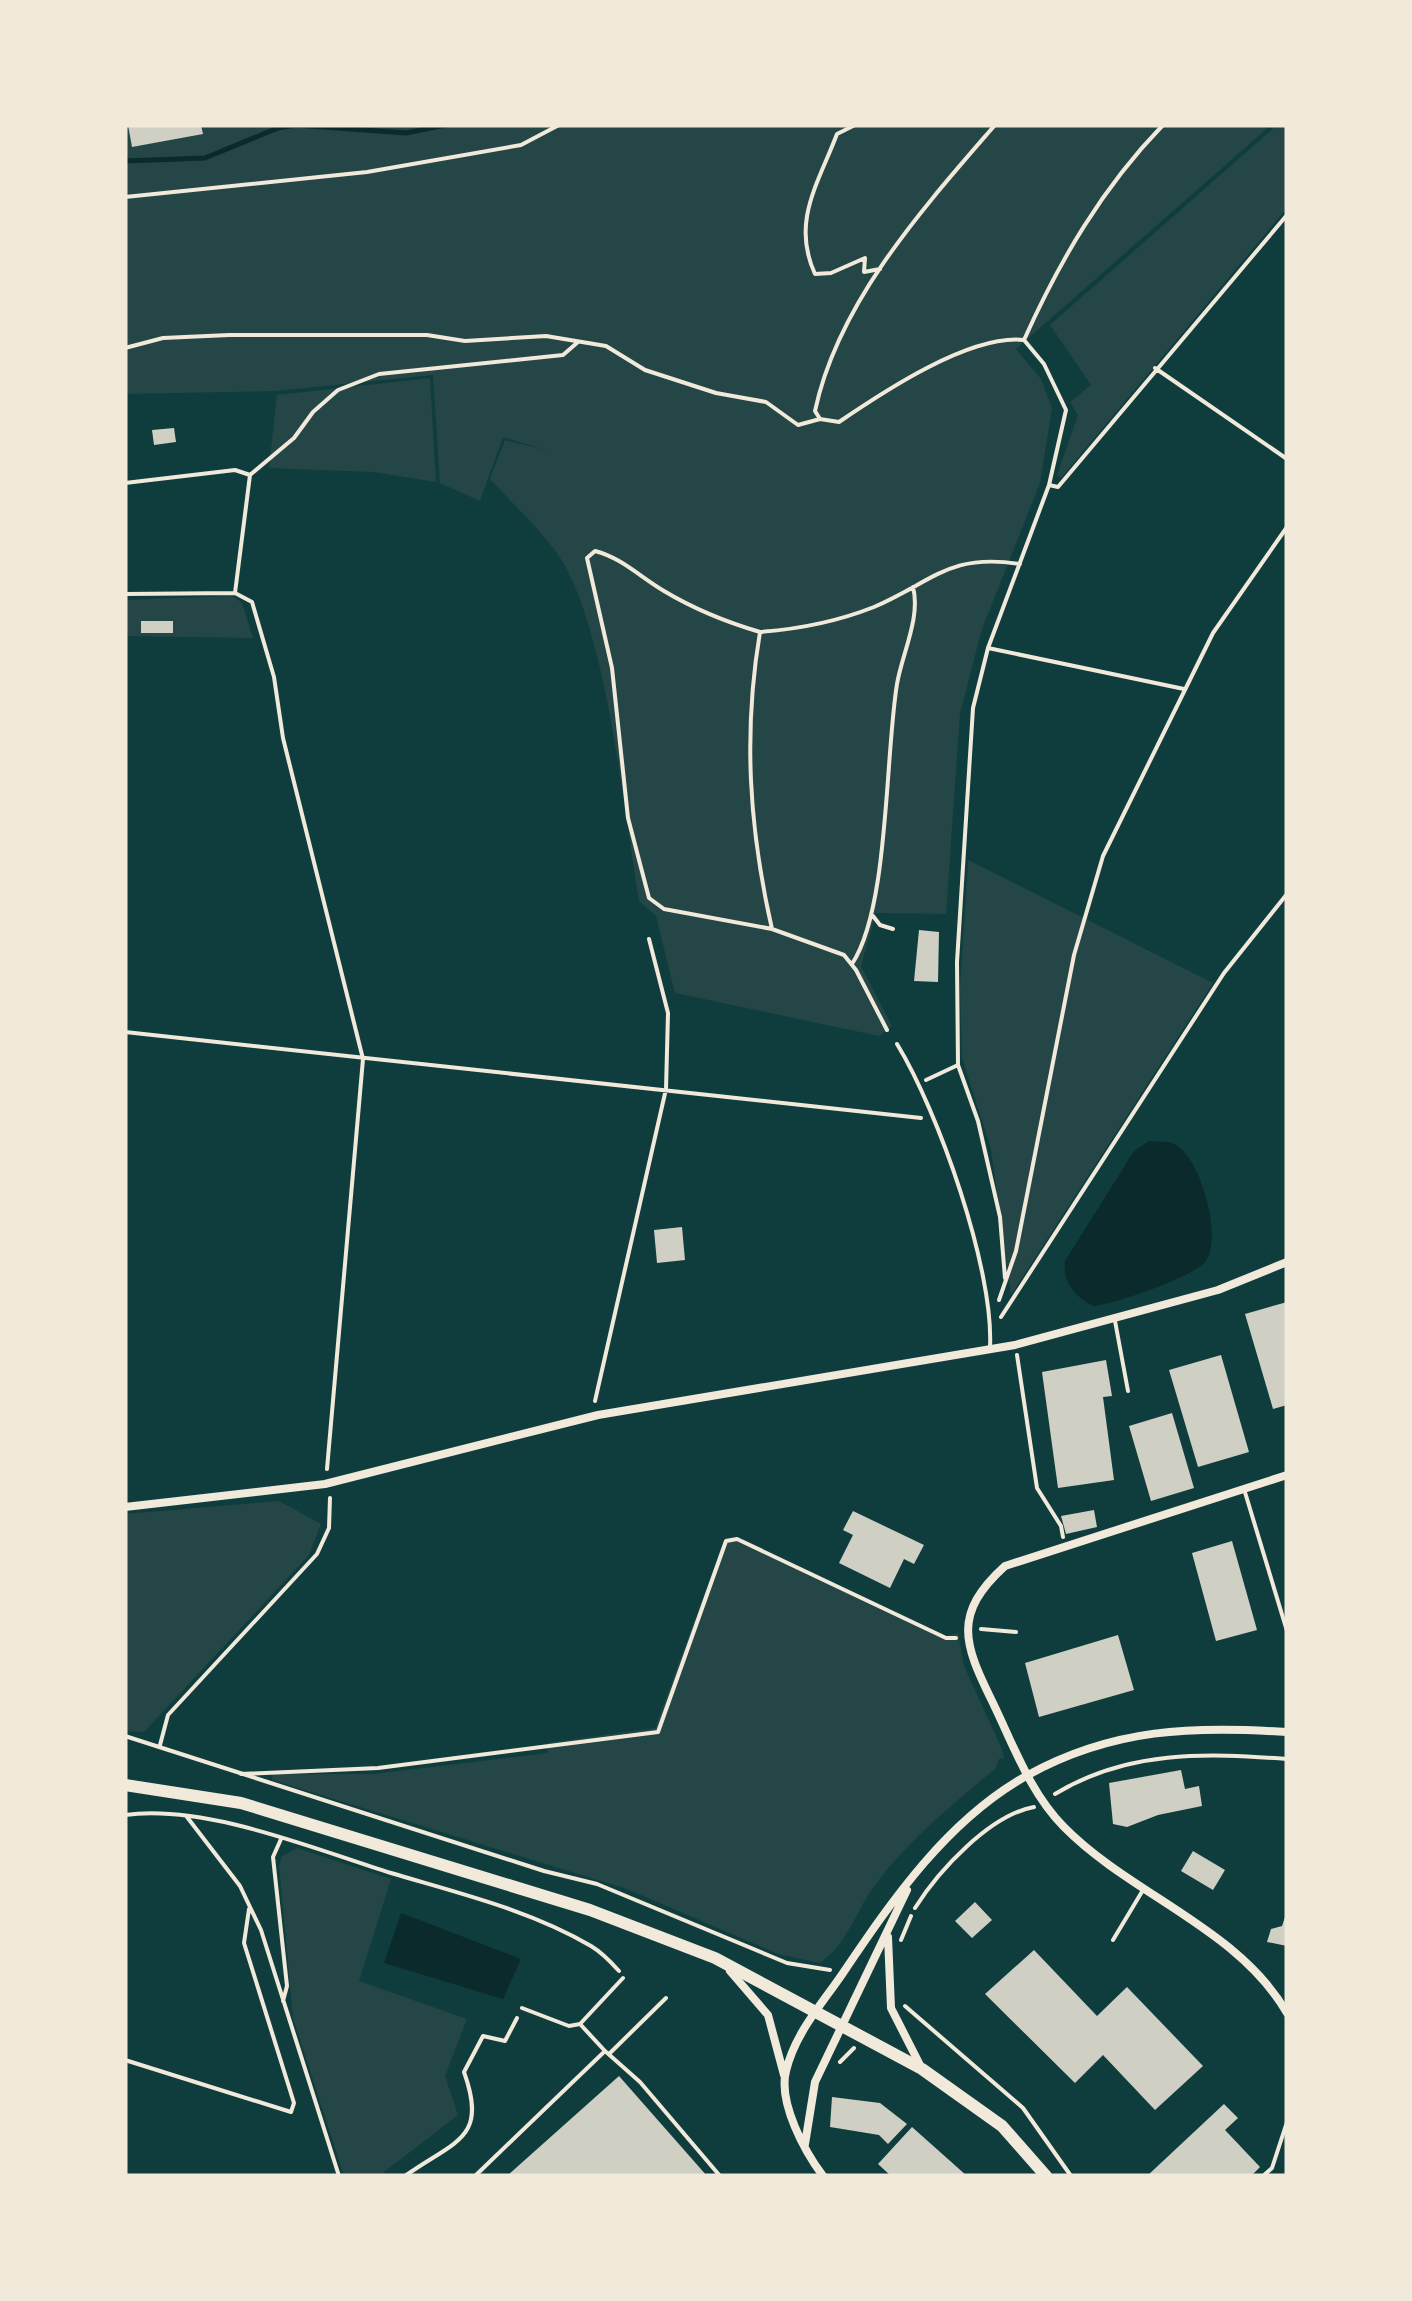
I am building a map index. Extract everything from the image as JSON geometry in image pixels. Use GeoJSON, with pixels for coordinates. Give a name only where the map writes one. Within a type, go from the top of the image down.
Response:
{"type":"FeatureCollection","features":[{"type":"Feature","properties":{"kind":"main road"},"geometry":{"type":"LineString","coordinates":[[125,1785],[241,1802],[590,1910],[715,1958],[922,2069],[1002,2126],[1046,2176]]}},
{"type":"Feature","properties":{"kind":"street"},"geometry":{"type":"LineString","coordinates":[[125,1507],[325,1484],[598,1415],[1015,1345],[1218,1290],[1287,1262]]}},
{"type":"Feature","properties":{"kind":"street"},"geometry":{"type":"LineString","coordinates":[[1287,1475],[1004,1566],[983,1586],[965,1638],[1028,1775],[1063,1826],[1143,1890],[1227,1946],[1277,1996],[1287,2013]]}},
{"type":"Feature","properties":{"kind":"street"},"geometry":{"type":"LineString","coordinates":[[784,2075],[815,2010],[886,1908],[955,1830],[1028,1775],[1106,1742],[1161,1729],[1287,1732]]}},
{"type":"Feature","properties":{"kind":"street"},"geometry":{"type":"LineString","coordinates":[[804,2147],[815,2082],[911,1881]]}},
{"type":"Feature","properties":{"kind":"street"},"geometry":{"type":"LineString","coordinates":[[888,1932],[891,2008],[922,2069]]}},
{"type":"Feature","properties":{"kind":"street"},"geometry":{"type":"LineString","coordinates":[[715,1958],[748,1988],[768,2015],[804,2147],[824,2176]]}},
{"type":"Feature","properties":{"kind":"lane"},"geometry":{"type":"LineString","coordinates":[[897,1044],[953,1170],[980,1261],[991,1328],[990,1350]]}},
{"type":"Feature","properties":{"kind":"lane"},"geometry":{"type":"LineString","coordinates":[[1115,1320],[1128,1392]]}},
{"type":"Feature","properties":{"kind":"lane"},"geometry":{"type":"LineString","coordinates":[[1244,1489],[1287,1630]]}},
{"type":"Feature","properties":{"kind":"lane"},"geometry":{"type":"LineString","coordinates":[[1113,1940],[1143,1890]]}},
{"type":"Feature","properties":{"kind":"lane"},"geometry":{"type":"LineString","coordinates":[[522,2008],[569,2026],[580,2024],[623,1978]]}},
{"type":"Feature","properties":{"kind":"lane"},"geometry":{"type":"LineString","coordinates":[[475,2176],[666,1998]]}},
{"type":"Feature","properties":{"kind":"lane"},"geometry":{"type":"LineString","coordinates":[[580,2024],[640,2082],[720,2176]]}},
{"type":"Feature","properties":{"kind":"lane"},"geometry":{"type":"LineString","coordinates":[[1263,2176],[1272,2168],[1287,2122]]}},
{"type":"Feature","properties":{"kind":"path"},"geometry":{"type":"LineString","coordinates":[[125,197],[367,172],[520,144],[559,125]]}},
{"type":"Feature","properties":{"kind":"path"},"geometry":{"type":"LineString","coordinates":[[855,125],[837,134],[802,225],[805,252],[815,274],[831,273],[865,258],[864,272],[880,269]]}},
{"type":"Feature","properties":{"kind":"path"},"geometry":{"type":"LineString","coordinates":[[820,419],[815,412],[822,376],[880,269],[905,229],[995,125]]}},
{"type":"Feature","properties":{"kind":"path"},"geometry":{"type":"LineString","coordinates":[[1024,340],[1053,276],[1102,196],[1164,125]]}},
{"type":"Feature","properties":{"kind":"path"},"geometry":{"type":"LineString","coordinates":[[1049,485],[1058,487],[1287,215]]}},
{"type":"Feature","properties":{"kind":"path"},"geometry":{"type":"LineString","coordinates":[[125,348],[163,338],[229,335],[427,335],[465,341],[546,336],[606,346],[646,370],[716,392],[766,402],[798,424],[820,419],[839,422],[886,390],[973,349],[1011,338],[1024,340],[1044,364],[1066,410],[1049,485],[988,648],[967,754],[957,962],[958,1065],[978,1121],[1000,1217],[1005,1278],[1016,1251],[1074,954],[1103,856],[1213,633],[1287,526]]}},
{"type":"Feature","properties":{"kind":"path"},"geometry":{"type":"LineString","coordinates":[[236,593],[250,475],[294,438],[313,412],[338,390],[379,374],[562,355],[578,342]]}},
{"type":"Feature","properties":{"kind":"path"},"geometry":{"type":"LineString","coordinates":[[1155,368],[1287,459]]}},
{"type":"Feature","properties":{"kind":"path"},"geometry":{"type":"LineString","coordinates":[[125,483],[235,470],[250,475]]}},
{"type":"Feature","properties":{"kind":"path"},"geometry":{"type":"LineString","coordinates":[[887,1030],[844,955],[772,928],[664,909],[649,898],[628,818],[612,668],[588,558],[595,552],[613,556],[664,592],[718,619],[760,632],[814,628],[913,587],[952,564],[985,558],[1020,564]]}},
{"type":"Feature","properties":{"kind":"path"},"geometry":{"type":"LineString","coordinates":[[852,964],[871,914],[888,738],[901,657],[917,602],[913,587]]}},
{"type":"Feature","properties":{"kind":"path"},"geometry":{"type":"LineString","coordinates":[[125,594],[236,593],[252,602],[274,676],[284,738],[363,1059],[325,1484],[332,1503],[329,1528],[317,1554],[165,1722],[160,1746]]}},
{"type":"Feature","properties":{"kind":"path"},"geometry":{"type":"LineString","coordinates":[[760,632],[748,705],[750,786],[772,928]]}},
{"type":"Feature","properties":{"kind":"path"},"geometry":{"type":"LineString","coordinates":[[988,648],[1184,689]]}},
{"type":"Feature","properties":{"kind":"path"},"geometry":{"type":"LineString","coordinates":[[991,1328],[1060,1232],[1224,972],[1287,894]]}},
{"type":"Feature","properties":{"kind":"path"},"geometry":{"type":"LineString","coordinates":[[871,914],[880,925],[893,929]]}},
{"type":"Feature","properties":{"kind":"path"},"geometry":{"type":"LineString","coordinates":[[598,1415],[595,1404],[666,1089],[668,1013],[649,938]]}},
{"type":"Feature","properties":{"kind":"path"},"geometry":{"type":"LineString","coordinates":[[125,1032],[930,1118]]}},
{"type":"Feature","properties":{"kind":"path"},"geometry":{"type":"LineString","coordinates":[[917,1084],[958,1065]]}},
{"type":"Feature","properties":{"kind":"path"},"geometry":{"type":"LineString","coordinates":[[1015,1345],[1037,1488],[1061,1526]]}},
{"type":"Feature","properties":{"kind":"path"},"geometry":{"type":"LineString","coordinates":[[241,1774],[378,1768],[550,1749],[658,1732],[726,1541],[738,1539],[946,1638],[965,1638]]}},
{"type":"Feature","properties":{"kind":"path"},"geometry":{"type":"LineString","coordinates":[[968,1628],[1016,1632]]}},
{"type":"Feature","properties":{"kind":"path"},"geometry":{"type":"LineString","coordinates":[[125,1736],[544,1871],[598,1884],[787,1963],[824,1968],[842,1975]]}},
{"type":"Feature","properties":{"kind":"path"},"geometry":{"type":"LineString","coordinates":[[125,1815],[187,1817],[282,1839],[535,1918],[594,1947],[623,1978]]}},
{"type":"Feature","properties":{"kind":"path"},"geometry":{"type":"LineString","coordinates":[[187,1817],[191,1827],[220,1855],[250,1906],[339,2176]]}},
{"type":"Feature","properties":{"kind":"path"},"geometry":{"type":"LineString","coordinates":[[282,1839],[273,1857],[287,1986],[282,2002]]}},
{"type":"Feature","properties":{"kind":"path"},"geometry":{"type":"LineString","coordinates":[[125,2060],[291,2112],[294,2103],[244,1943],[250,1906]]}},
{"type":"Feature","properties":{"kind":"path"},"geometry":{"type":"LineString","coordinates":[[891,2008],[910,2006],[937,2036],[1023,2108],[1072,2176]]}},
{"type":"Feature","properties":{"kind":"path"},"geometry":{"type":"LineString","coordinates":[[406,2176],[470,2129],[476,2108],[464,2072],[483,2036],[505,2042],[522,2008]]}},
{"type":"Feature","properties":{"kind":"path"},"geometry":{"type":"LineString","coordinates":[[836,2065],[849,2057],[861,2036]]}},
{"type":"Feature","properties":{"kind":"shaded area"},"geometry":{"type":"Polygon","coordinates":[[[125,125],[1271,125],[1016,349],[1041,379],[1052,408],[1040,483],[982,629],[960,713],[946,914],[876,913],[861,966],[892,1026],[879,1036],[675,993],[656,916],[639,901],[601,670],[574,584],[557,553],[490,479],[505,440],[546,450],[503,437],[480,501],[440,483],[433,375],[276,391],[125,394],[125,125]]]}},
{"type":"Feature","properties":{"kind":"shaded area"},"geometry":{"type":"Polygon","coordinates":[[[1277,125],[1287,125],[1287,208],[1061,478],[1057,475],[1078,415],[1070,402],[1091,385],[1050,325],[1277,125]]]}},
{"type":"Feature","properties":{"kind":"shaded area"},"geometry":{"type":"Polygon","coordinates":[[[430,378],[436,482],[373,472],[269,468],[277,395],[430,378]]]}},
{"type":"Feature","properties":{"kind":"shaded area"},"geometry":{"type":"Polygon","coordinates":[[[233,596],[242,603],[253,638],[125,636],[125,600],[233,596]]]}},
{"type":"Feature","properties":{"kind":"shaded area"},"geometry":{"type":"Polygon","coordinates":[[[968,860],[1213,983],[1011,1295],[991,1149],[962,1058],[960,987],[968,860]]]}},
{"type":"Feature","properties":{"kind":"shaded area"},"geometry":{"type":"Polygon","coordinates":[[[1149,1141],[1172,1143],[1192,1162],[1206,1197],[1211,1249],[1199,1267],[1171,1282],[1093,1306],[1071,1288],[1065,1261],[1134,1151],[1149,1141]]]}},
{"type":"Feature","properties":{"kind":"shaded area"},"geometry":{"type":"Polygon","coordinates":[[[279,1501],[321,1524],[309,1555],[144,1732],[125,1731],[125,1514],[279,1501]]]}},
{"type":"Feature","properties":{"kind":"shaded area"},"geometry":{"type":"Polygon","coordinates":[[[725,1538],[738,1538],[947,1636],[958,1633],[964,1666],[1002,1749],[1004,1758],[999,1759],[996,1768],[931,1824],[886,1871],[844,1937],[820,1963],[778,1954],[627,1889],[272,1780],[273,1774],[373,1774],[548,1753],[547,1743],[655,1728],[725,1538]]]}},
{"type":"Feature","properties":{"kind":"shaded area"},"geometry":{"type":"Polygon","coordinates":[[[297,1848],[391,1879],[359,1981],[467,2019],[445,2076],[458,2115],[379,2176],[344,2176],[293,2018],[279,1866],[282,1856],[297,1848]]]}},
{"type":"Feature","properties":{"kind":"shaded area"},"geometry":{"type":"Polygon","coordinates":[[[401,1913],[521,1959],[503,1999],[384,1963],[401,1913]]]}},
{"type":"Feature","properties":{"kind":"building"},"geometry":{"type":"Polygon","coordinates":[[[128,125],[201,125],[203,134],[132,147],[128,125]]]}},
{"type":"Feature","properties":{"kind":"building"},"geometry":{"type":"Polygon","coordinates":[[[174,428],[176,442],[154,445],[152,430],[174,428]]]}},
{"type":"Feature","properties":{"kind":"building"},"geometry":{"type":"Polygon","coordinates":[[[141,621],[173,621],[173,633],[141,633],[141,621]]]}},
{"type":"Feature","properties":{"kind":"building"},"geometry":{"type":"Polygon","coordinates":[[[919,930],[939,932],[938,982],[914,981],[919,930]]]}},
{"type":"Feature","properties":{"kind":"building"},"geometry":{"type":"Polygon","coordinates":[[[682,1227],[685,1260],[657,1263],[654,1230],[682,1227]]]}},
{"type":"Feature","properties":{"kind":"building"},"geometry":{"type":"Polygon","coordinates":[[[1287,1302],[1287,1405],[1273,1409],[1245,1314],[1287,1302]]]}},
{"type":"Feature","properties":{"kind":"building"},"geometry":{"type":"Polygon","coordinates":[[[1221,1355],[1249,1452],[1198,1467],[1169,1370],[1221,1355]]]}},
{"type":"Feature","properties":{"kind":"building"},"geometry":{"type":"Polygon","coordinates":[[[1106,1360],[1112,1396],[1103,1397],[1114,1480],[1058,1488],[1042,1372],[1106,1360]]]}},
{"type":"Feature","properties":{"kind":"building"},"geometry":{"type":"Polygon","coordinates":[[[1172,1413],[1194,1488],[1151,1501],[1129,1426],[1172,1413]]]}},
{"type":"Feature","properties":{"kind":"building"},"geometry":{"type":"Polygon","coordinates":[[[1094,1510],[1097,1527],[1066,1534],[1061,1516],[1094,1510]]]}},
{"type":"Feature","properties":{"kind":"building"},"geometry":{"type":"Polygon","coordinates":[[[853,1511],[924,1545],[914,1564],[904,1559],[890,1588],[839,1563],[853,1535],[843,1530],[853,1511]]]}},
{"type":"Feature","properties":{"kind":"building"},"geometry":{"type":"Polygon","coordinates":[[[1232,1541],[1257,1630],[1216,1641],[1192,1553],[1232,1541]]]}},
{"type":"Feature","properties":{"kind":"building"},"geometry":{"type":"Polygon","coordinates":[[[1118,1635],[1134,1690],[1039,1717],[1025,1663],[1118,1635]]]}},
{"type":"Feature","properties":{"kind":"building"},"geometry":{"type":"Polygon","coordinates":[[[1181,1770],[1185,1789],[1199,1786],[1202,1806],[1158,1815],[1127,1827],[1113,1824],[1109,1783],[1181,1770]]]}},
{"type":"Feature","properties":{"kind":"building"},"geometry":{"type":"Polygon","coordinates":[[[1193,1851],[1225,1870],[1213,1890],[1181,1871],[1193,1851]]]}},
{"type":"Feature","properties":{"kind":"building"},"geometry":{"type":"Polygon","coordinates":[[[975,1902],[992,1920],[972,1938],[955,1921],[975,1902]]]}},
{"type":"Feature","properties":{"kind":"building"},"geometry":{"type":"Polygon","coordinates":[[[1287,1911],[1287,1946],[1267,1942],[1271,1929],[1282,1926],[1287,1911]]]}},
{"type":"Feature","properties":{"kind":"building"},"geometry":{"type":"Polygon","coordinates":[[[1034,1950],[1097,2016],[1127,1987],[1203,2066],[1155,2110],[1103,2055],[1075,2083],[985,1994],[1034,1950]]]}},
{"type":"Feature","properties":{"kind":"building"},"geometry":{"type":"Polygon","coordinates":[[[619,2076],[707,2176],[507,2176],[619,2076]]]}},
{"type":"Feature","properties":{"kind":"building"},"geometry":{"type":"Polygon","coordinates":[[[832,2097],[880,2103],[907,2124],[888,2144],[879,2135],[830,2127],[832,2097]]]}},
{"type":"Feature","properties":{"kind":"building"},"geometry":{"type":"Polygon","coordinates":[[[1224,2104],[1238,2118],[1225,2130],[1260,2167],[1251,2176],[1147,2176],[1224,2104]]]}},
{"type":"Feature","properties":{"kind":"building"},"geometry":{"type":"Polygon","coordinates":[[[912,2127],[967,2176],[891,2176],[878,2164],[912,2127]]]}},
{"type":"Feature","properties":{"kind":"waterway"},"geometry":{"type":"LineString","coordinates":[[125,161],[205,158],[278,128],[296,125],[406,133],[446,125]]}}]}
